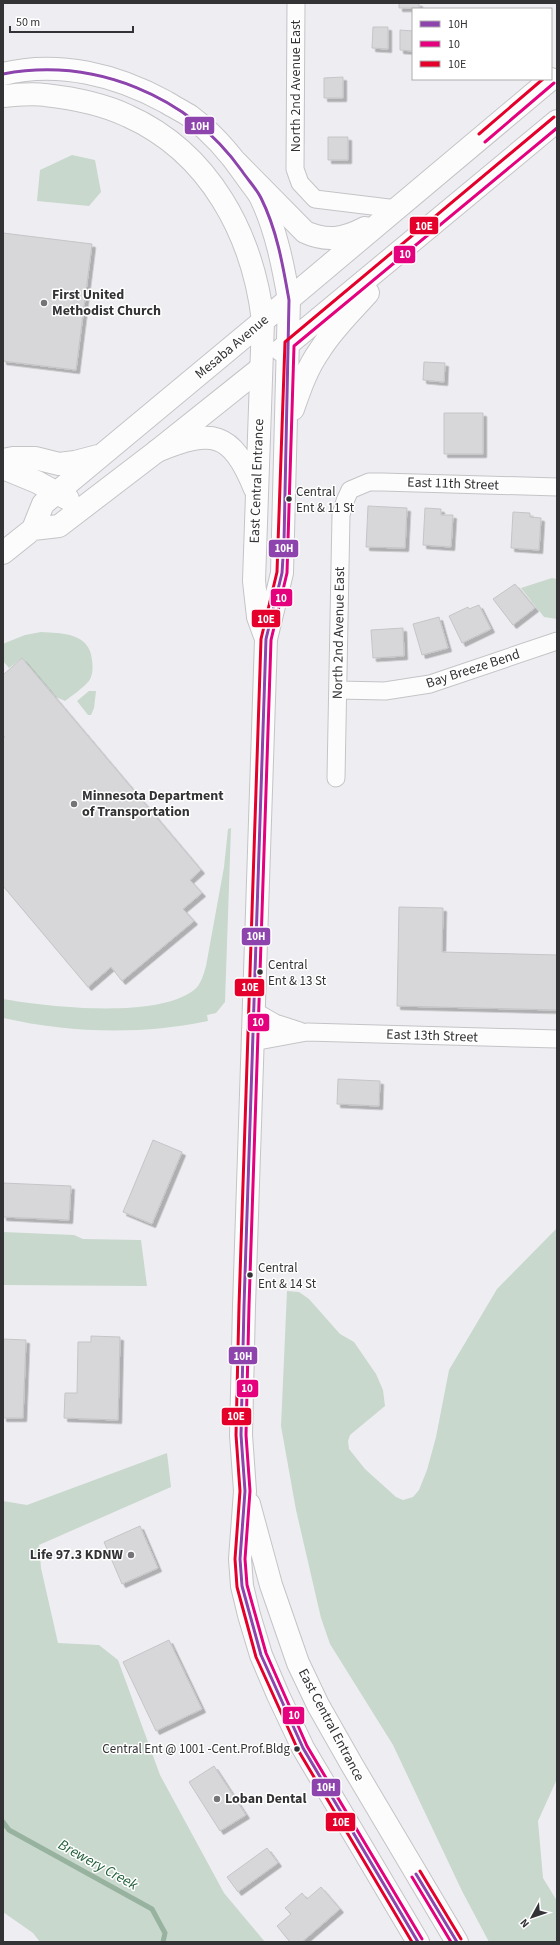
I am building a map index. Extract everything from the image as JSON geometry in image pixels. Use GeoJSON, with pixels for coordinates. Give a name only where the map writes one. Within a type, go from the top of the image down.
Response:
{"type":"FeatureCollection","features":[{"type":"Feature","properties":{"kind":"main road"},"geometry":{"type":"LineString","coordinates":[[3,74],[17,70],[51,68],[83,71],[118,81],[151,94],[189,115],[213,136],[294,223],[314,237],[326,239],[346,237],[392,213]]}},
{"type":"Feature","properties":{"kind":"main road","name":"Mesaba Avenue"},"geometry":{"type":"LineString","coordinates":[[3,553],[33,529],[43,504],[289,300],[550,80]]}},
{"type":"Feature","properties":{"kind":"main road","name":"East Central Entrance"},"geometry":{"type":"LineString","coordinates":[[3,96],[44,95],[72,99],[127,115],[154,130],[181,151],[204,174],[224,200],[240,232],[252,262],[259,290],[263,321],[256,492],[255,601],[258,617],[266,639]]}},
{"type":"Feature","properties":{"kind":"main road"},"geometry":{"type":"LineString","coordinates":[[33,529],[59,526],[157,451],[261,368],[557,121]]}},
{"type":"Feature","properties":{"kind":"main road","name":"East Central Entrance"},"geometry":{"type":"LineString","coordinates":[[237,163],[260,197],[274,230],[283,266],[289,300],[282,573],[266,639],[242,1384],[242,1442],[245,1491],[240,1559],[242,1586],[261,1655],[303,1748],[418,1942]]}},
{"type":"Feature","properties":{"kind":"main road"},"geometry":{"type":"LineString","coordinates":[[286,429],[302,385],[319,351],[340,323],[426,231]]}},
{"type":"Feature","properties":{"kind":"main road"},"geometry":{"type":"LineString","coordinates":[[157,451],[193,438],[217,439],[237,454],[256,492]]}},
{"type":"Feature","properties":{"kind":"main road"},"geometry":{"type":"LineString","coordinates":[[3,460],[13,458],[35,458],[58,464],[101,456]]}},
{"type":"Feature","properties":{"kind":"main road"},"geometry":{"type":"LineString","coordinates":[[3,468],[58,492],[82,508]]}},
{"type":"Feature","properties":{"kind":"main road","name":"East Central Entrance"},"geometry":{"type":"LineString","coordinates":[[245,1491],[271,1585],[298,1663],[318,1705],[352,1765],[457,1942]]}},
{"type":"Feature","properties":{"kind":"street","name":"North 2nd Avenue East"},"geometry":{"type":"LineString","coordinates":[[296,3],[295,169],[300,183],[315,199],[392,213]]}},
{"type":"Feature","properties":{"kind":"street","name":"East 11th Street"},"geometry":{"type":"LineString","coordinates":[[350,490],[369,482],[557,488]]}},
{"type":"Feature","properties":{"kind":"street","name":"North 2nd Avenue East"},"geometry":{"type":"LineString","coordinates":[[336,778],[341,515],[344,501],[350,490]]}},
{"type":"Feature","properties":{"kind":"street","name":"Bay Breeze Bend"},"geometry":{"type":"LineString","coordinates":[[338,690],[384,690],[430,684],[557,641]]}},
{"type":"Feature","properties":{"kind":"street","name":"East 13th Street"},"geometry":{"type":"LineString","coordinates":[[254,1011],[284,1027],[306,1032],[557,1039]]}},
{"type":"Feature","properties":{"kind":"street","name":"East 13th Street"},"geometry":{"type":"LineString","coordinates":[[253,1042],[306,1032]]}},
{"type":"Feature","properties":{"kind":"green space"},"geometry":{"type":"Polygon","coordinates":[[[72,155],[95,160],[101,192],[89,206],[37,201],[40,170],[72,155]]]}},
{"type":"Feature","properties":{"kind":"green space"},"geometry":{"type":"Polygon","coordinates":[[[552,578],[557,579],[557,619],[544,617],[521,588],[552,578]]]}},
{"type":"Feature","properties":{"kind":"green space"},"geometry":{"type":"Polygon","coordinates":[[[41,632],[74,636],[86,644],[90,651],[93,668],[89,681],[65,701],[56,697],[22,658],[9,668],[3,661],[3,645],[5,643],[25,635],[41,632]]]}},
{"type":"Feature","properties":{"kind":"green space"},"geometry":{"type":"Polygon","coordinates":[[[89,691],[96,691],[94,708],[91,715],[88,715],[77,701],[89,691]]]}},
{"type":"Feature","properties":{"kind":"green space"},"geometry":{"type":"Polygon","coordinates":[[[231,828],[225,1002],[216,1013],[207,1015],[208,1021],[157,1029],[106,1030],[54,1027],[3,1018],[3,999],[73,1007],[129,1008],[155,1005],[177,999],[194,990],[200,982],[206,966],[224,867],[228,829],[231,828]]]}},
{"type":"Feature","properties":{"kind":"green space"},"geometry":{"type":"Polygon","coordinates":[[[557,1228],[557,1779],[538,1821],[543,1878],[557,1901],[557,1942],[489,1942],[462,1891],[393,1745],[330,1644],[321,1618],[296,1510],[281,1426],[287,1291],[299,1292],[309,1299],[340,1334],[354,1342],[376,1374],[383,1390],[385,1406],[350,1435],[348,1441],[349,1449],[365,1469],[396,1497],[403,1500],[413,1497],[419,1490],[427,1470],[436,1437],[449,1370],[497,1289],[557,1228]]]}},
{"type":"Feature","properties":{"kind":"green space"},"geometry":{"type":"Polygon","coordinates":[[[3,1232],[74,1235],[83,1239],[141,1240],[147,1286],[3,1285],[3,1232]]]}},
{"type":"Feature","properties":{"kind":"green space"},"geometry":{"type":"Polygon","coordinates":[[[167,1453],[171,1487],[39,1545],[41,1568],[58,1643],[99,1645],[118,1660],[160,1775],[224,1893],[265,1942],[40,1942],[33,1933],[3,1912],[3,1501],[27,1505],[167,1453]]]}},
{"type":"Feature","properties":{"kind":"building"},"geometry":{"type":"Polygon","coordinates":[[[399,3],[419,3],[419,8],[399,8],[399,3]]]}},
{"type":"Feature","properties":{"kind":"building"},"geometry":{"type":"Polygon","coordinates":[[[373,27],[388,27],[388,49],[372,48],[373,27]]]}},
{"type":"Feature","properties":{"kind":"building"},"geometry":{"type":"Polygon","coordinates":[[[400,30],[412,31],[412,51],[400,50],[400,30]]]}},
{"type":"Feature","properties":{"kind":"building"},"geometry":{"type":"Polygon","coordinates":[[[343,77],[343,98],[324,98],[324,78],[343,77]]]}},
{"type":"Feature","properties":{"kind":"building"},"geometry":{"type":"Polygon","coordinates":[[[328,137],[348,137],[348,160],[328,160],[328,137]]]}},
{"type":"Feature","properties":{"kind":"building","name":"First United Methodist Church"},"geometry":{"type":"Polygon","coordinates":[[[3,233],[92,244],[76,370],[3,361],[3,233]]]}},
{"type":"Feature","properties":{"kind":"building"},"geometry":{"type":"Polygon","coordinates":[[[424,362],[445,363],[444,382],[423,380],[424,362]]]}},
{"type":"Feature","properties":{"kind":"building"},"geometry":{"type":"Polygon","coordinates":[[[444,413],[483,413],[483,454],[444,454],[444,413]]]}},
{"type":"Feature","properties":{"kind":"building"},"geometry":{"type":"Polygon","coordinates":[[[368,506],[407,508],[405,548],[366,547],[368,506]]]}},
{"type":"Feature","properties":{"kind":"building"},"geometry":{"type":"Polygon","coordinates":[[[425,508],[441,509],[441,515],[453,515],[451,547],[423,545],[425,508]]]}},
{"type":"Feature","properties":{"kind":"building"},"geometry":{"type":"Polygon","coordinates":[[[513,512],[530,513],[530,517],[541,518],[539,550],[511,548],[513,512]]]}},
{"type":"Feature","properties":{"kind":"building"},"geometry":{"type":"Polygon","coordinates":[[[515,584],[535,608],[513,625],[493,599],[515,584]]]}},
{"type":"Feature","properties":{"kind":"building"},"geometry":{"type":"Polygon","coordinates":[[[479,605],[491,629],[462,643],[449,616],[468,607],[469,609],[479,605]]]}},
{"type":"Feature","properties":{"kind":"building"},"geometry":{"type":"Polygon","coordinates":[[[439,617],[448,648],[422,655],[413,624],[439,617]]]}},
{"type":"Feature","properties":{"kind":"building"},"geometry":{"type":"Polygon","coordinates":[[[403,628],[404,656],[373,658],[371,630],[403,628]]]}},
{"type":"Feature","properties":{"kind":"building","name":"Minnesota Department of Transportation"},"geometry":{"type":"Polygon","coordinates":[[[22,658],[201,870],[190,880],[202,893],[183,909],[194,921],[122,981],[111,967],[88,987],[3,886],[3,738],[5,737],[3,735],[3,675],[22,658]]]}},
{"type":"Feature","properties":{"kind":"building"},"geometry":{"type":"Polygon","coordinates":[[[399,907],[443,908],[442,952],[557,955],[557,1010],[397,1006],[399,907]]]}},
{"type":"Feature","properties":{"kind":"building"},"geometry":{"type":"Polygon","coordinates":[[[338,1079],[380,1081],[379,1106],[337,1104],[338,1079]]]}},
{"type":"Feature","properties":{"kind":"building"},"geometry":{"type":"Polygon","coordinates":[[[153,1140],[182,1152],[152,1224],[123,1212],[153,1140]]]}},
{"type":"Feature","properties":{"kind":"building"},"geometry":{"type":"Polygon","coordinates":[[[3,1183],[71,1186],[69,1220],[3,1217],[3,1183]]]}},
{"type":"Feature","properties":{"kind":"building"},"geometry":{"type":"Polygon","coordinates":[[[91,1336],[120,1337],[118,1420],[64,1418],[65,1393],[77,1393],[78,1342],[91,1342],[91,1336]]]}},
{"type":"Feature","properties":{"kind":"building"},"geometry":{"type":"Polygon","coordinates":[[[3,1339],[26,1340],[23,1418],[3,1418],[3,1339]]]}},
{"type":"Feature","properties":{"kind":"building","name":"Life 97.3 KDNW"},"geometry":{"type":"Polygon","coordinates":[[[140,1526],[158,1568],[122,1584],[104,1542],[140,1526]]]}},
{"type":"Feature","properties":{"kind":"building"},"geometry":{"type":"Polygon","coordinates":[[[169,1640],[202,1709],[156,1731],[123,1662],[169,1640]]]}},
{"type":"Feature","properties":{"kind":"building","name":"Loban Dental"},"geometry":{"type":"Polygon","coordinates":[[[214,1766],[246,1815],[220,1831],[189,1782],[214,1766]]]}},
{"type":"Feature","properties":{"kind":"building"},"geometry":{"type":"Polygon","coordinates":[[[267,1848],[278,1863],[238,1892],[227,1877],[267,1848]]]}},
{"type":"Feature","properties":{"kind":"building"},"geometry":{"type":"Polygon","coordinates":[[[321,1887],[340,1909],[302,1942],[290,1942],[277,1926],[291,1914],[285,1908],[302,1893],[307,1899],[321,1887]]]}},
{"type":"Feature","properties":{"kind":"waterway","name":"Brewery Creek"},"geometry":{"type":"LineString","coordinates":[[3,1822],[9,1830],[152,1909],[165,1933],[163,1942]]}},
{"type":"Feature","properties":{"kind":"transit line","name":"10H"},"geometry":{"type":"LineString","coordinates":[[3,74],[37,70],[71,71],[104,77],[136,88],[167,102],[195,121],[220,144],[254,187],[267,210],[282,261],[289,300],[284,542],[282,573],[266,639],[244,1306],[241,1435],[245,1491],[240,1559],[242,1586],[261,1655],[303,1748],[418,1942]]}},
{"type":"Feature","properties":{"kind":"transit line","name":"10E"},"geometry":{"type":"LineString","coordinates":[[479,134],[542,80]]}},
{"type":"Feature","properties":{"kind":"transit line","name":"10"},"geometry":{"type":"LineString","coordinates":[[485,142],[554,83]]}},
{"type":"Feature","properties":{"kind":"transit line","name":"10E"},"geometry":{"type":"LineString","coordinates":[[412,1942],[298,1750],[256,1657],[237,1587],[235,1559],[240,1491],[236,1435],[239,1306],[261,639],[277,572],[285,342],[554,117]]}},
{"type":"Feature","properties":{"kind":"transit line","name":"10"},"geometry":{"type":"LineString","coordinates":[[422,1939],[307,1746],[266,1653],[247,1585],[245,1559],[250,1491],[246,1435],[249,1306],[271,640],[287,573],[294,346],[557,128]]}},
{"type":"Feature","properties":{"kind":"transit line","name":"10E"},"geometry":{"type":"LineString","coordinates":[[420,1871],[461,1939]]}},
{"type":"Feature","properties":{"kind":"transit line","name":"10H"},"geometry":{"type":"LineString","coordinates":[[416,1874],[457,1942]]}},
{"type":"Feature","properties":{"kind":"transit line","name":"10"},"geometry":{"type":"LineString","coordinates":[[412,1877],[451,1942]]}},
{"type":"Feature","properties":{"kind":"place","name":"First United Methodist Church"},"geometry":{"type":"Point","coordinates":[44,303]}},
{"type":"Feature","properties":{"kind":"place","name":"Central Ent & 11 St"},"geometry":{"type":"Point","coordinates":[289,499]}},
{"type":"Feature","properties":{"kind":"place","name":"Minnesota Department of Transportation"},"geometry":{"type":"Point","coordinates":[74,804]}},
{"type":"Feature","properties":{"kind":"place","name":"Central Ent & 13 St"},"geometry":{"type":"Point","coordinates":[260,972]}},
{"type":"Feature","properties":{"kind":"place","name":"Central Ent & 14 St"},"geometry":{"type":"Point","coordinates":[250,1275]}},
{"type":"Feature","properties":{"kind":"place","name":"Life 97.3 KDNW"},"geometry":{"type":"Point","coordinates":[131,1555]}},
{"type":"Feature","properties":{"kind":"place","name":"Central Ent @ 1001 -Cent.Prof.Bldg"},"geometry":{"type":"Point","coordinates":[297,1749]}},
{"type":"Feature","properties":{"kind":"place","name":"Loban Dental"},"geometry":{"type":"Point","coordinates":[217,1799]}}]}
